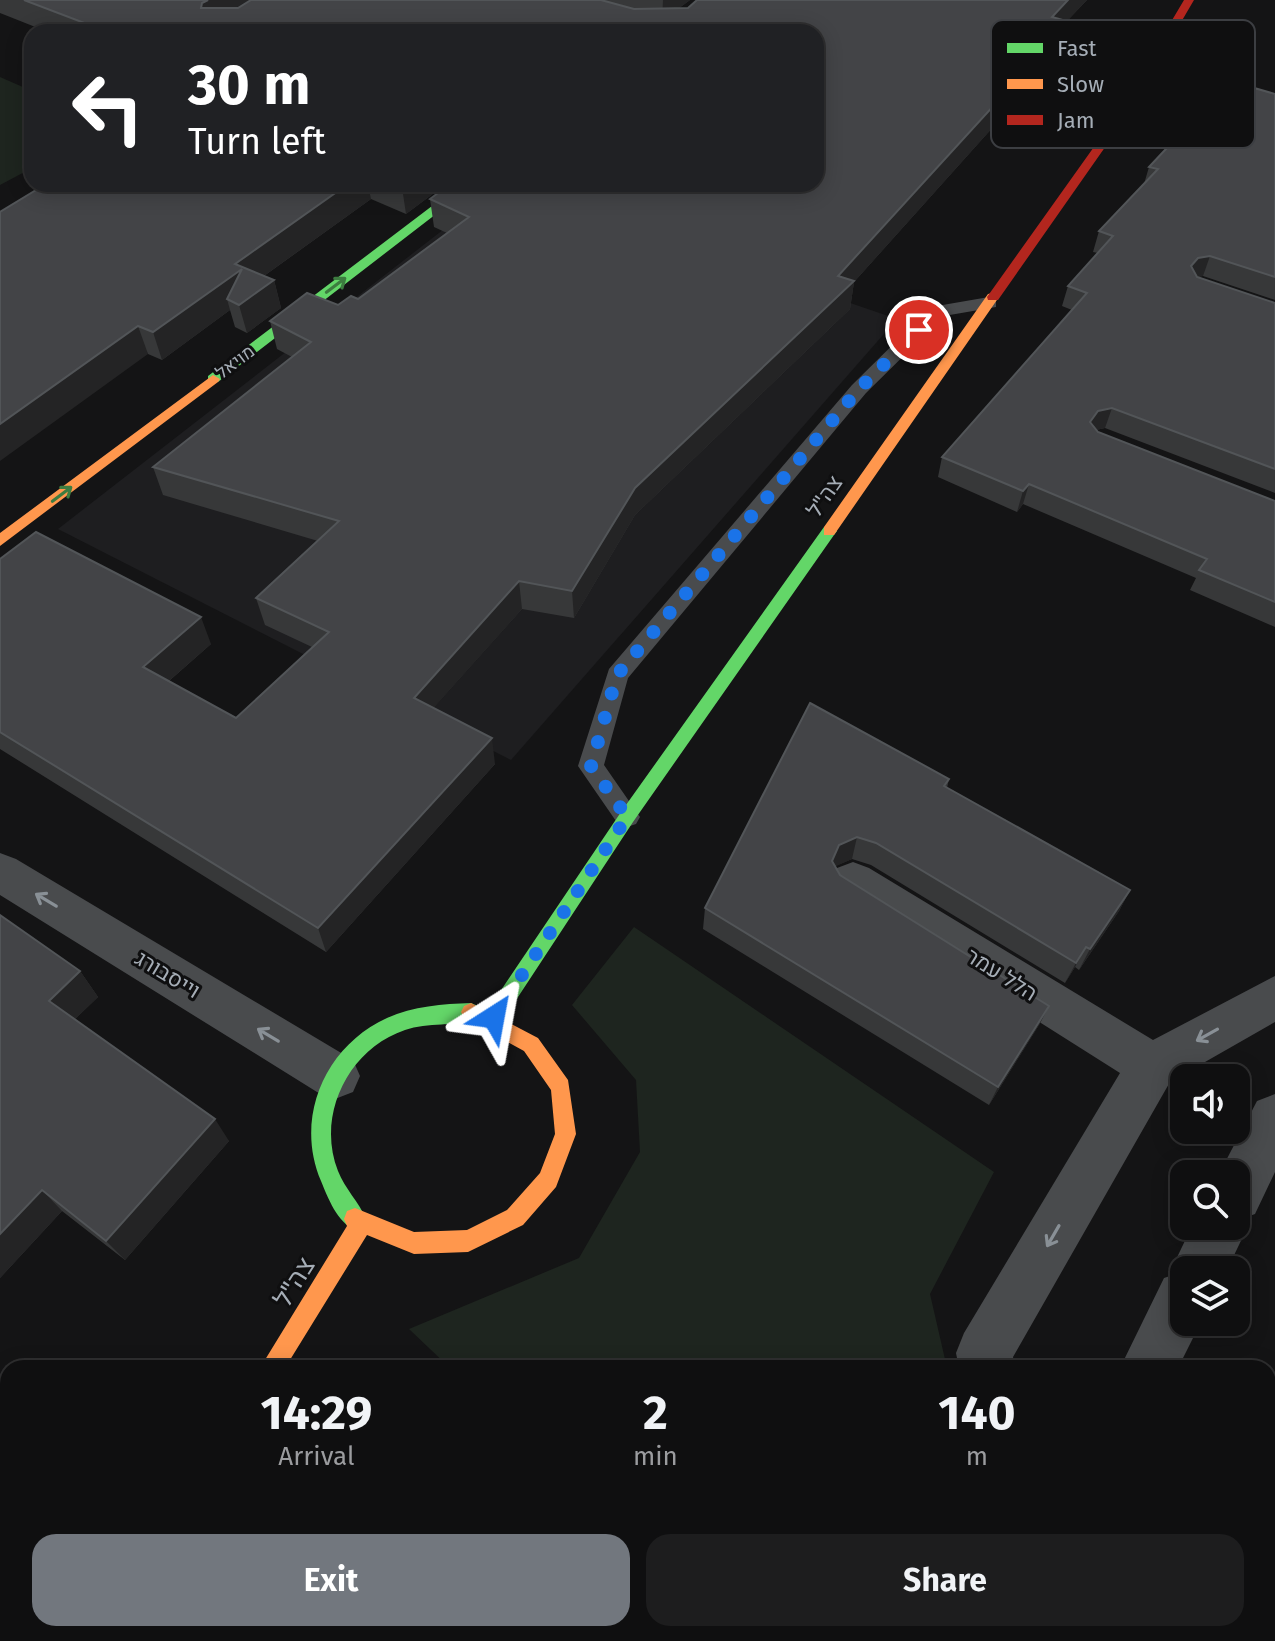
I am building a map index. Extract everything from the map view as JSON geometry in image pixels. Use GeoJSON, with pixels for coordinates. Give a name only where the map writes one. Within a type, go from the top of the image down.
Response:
{"type":"FeatureCollection","features":[{"type":"Feature","properties":{"kind":"street","name":"צה\"ל"},"geometry":{"type":"LineString","coordinates":[[1177,20],[1189,0]]}},
{"type":"Feature","properties":{"kind":"street","name":"צה\"ל"},"geometry":{"type":"LineString","coordinates":[[494,1017],[627,817],[1098,148]]}},
{"type":"Feature","properties":{"kind":"street","name":"מויאל"},"geometry":{"type":"LineString","coordinates":[[0,541],[458,192]]}},
{"type":"Feature","properties":{"kind":"street","name":"וייסבורג"},"geometry":{"type":"LineString","coordinates":[[0,872],[335,1076]]}},
{"type":"Feature","properties":{"kind":"street","name":"הלל עמר"},"geometry":{"type":"LineString","coordinates":[[853,881],[1152,1066]]}},
{"type":"Feature","properties":{"kind":"street"},"geometry":{"type":"LineString","coordinates":[[985,1360],[984,1353],[1152,1066],[1275,997]]}},
{"type":"Feature","properties":{"kind":"street"},"geometry":{"type":"LineString","coordinates":[[471,1012],[494,1017],[528,1036],[548,1057],[565,1092],[569,1112],[563,1153],[535,1202],[498,1230],[439,1248],[394,1243],[361,1224],[337,1204],[317,1155],[319,1114],[335,1076],[348,1057],[381,1030],[429,1013],[471,1012]]}},
{"type":"Feature","properties":{"kind":"street"},"geometry":{"type":"LineString","coordinates":[[1250,1173],[1270,1140]]}},
{"type":"Feature","properties":{"kind":"street","name":"צה\"ל"},"geometry":{"type":"LineString","coordinates":[[277,1360],[361,1224]]}},
{"type":"Feature","properties":{"kind":"street"},"geometry":{"type":"LineString","coordinates":[[1152,1360],[1170,1325]]}},
{"type":"Feature","properties":{"kind":"lane"},"geometry":{"type":"LineString","coordinates":[[627,817],[591,766],[617,675],[859,389],[938,311],[989,303]]}},
{"type":"Feature","properties":{"kind":"shaded area"},"geometry":{"type":"Polygon","coordinates":[[[0,77],[24,88],[24,172],[0,185],[0,77]]]}},
{"type":"Feature","properties":{"kind":"shaded area"},"geometry":{"type":"Polygon","coordinates":[[[492,192],[525,192],[897,319],[511,760],[58,529],[492,192]]]}},
{"type":"Feature","properties":{"kind":"shaded area"},"geometry":{"type":"Polygon","coordinates":[[[634,927],[994,1172],[930,1294],[945,1360],[442,1360],[409,1329],[579,1258],[640,1152],[636,1080],[572,1005],[634,927]]]}},
{"type":"Feature","properties":{"kind":"building"},"geometry":{"type":"Polygon","coordinates":[[[24,0],[208,0],[202,3],[201,8],[238,8],[251,0],[601,0],[634,9],[688,8],[697,0],[1068,0],[1052,17],[1063,20],[991,20],[991,108],[838,276],[854,281],[635,488],[572,591],[519,581],[414,698],[492,738],[318,928],[0,732],[0,559],[36,532],[201,617],[143,667],[236,718],[329,632],[256,598],[339,521],[153,467],[311,342],[270,321],[307,293],[338,305],[351,296],[358,299],[469,217],[430,199],[439,192],[824,192],[824,24],[87,24],[24,0]]]}},
{"type":"Feature","properties":{"kind":"building"},"geometry":{"type":"Polygon","coordinates":[[[1255,88],[1275,94],[1275,277],[1210,256],[1198,258],[1191,266],[1197,277],[1275,303],[1275,469],[1112,408],[1098,411],[1090,422],[1098,432],[1275,501],[1275,602],[1199,570],[1207,559],[1029,484],[1023,491],[942,457],[1087,293],[1068,286],[1113,236],[1099,231],[1158,169],[1149,167],[1167,148],[1255,148],[1255,88]]]}},
{"type":"Feature","properties":{"kind":"building"},"geometry":{"type":"Polygon","coordinates":[[[33,192],[337,192],[235,264],[274,280],[239,305],[227,299],[242,269],[153,332],[138,326],[0,424],[0,212],[33,192]]]}},
{"type":"Feature","properties":{"kind":"building"},"geometry":{"type":"Polygon","coordinates":[[[810,703],[949,779],[944,786],[1130,890],[1090,949],[1086,947],[1076,963],[876,843],[857,837],[839,845],[832,861],[840,875],[1049,1006],[998,1087],[705,908],[810,703]]]}},
{"type":"Feature","properties":{"kind":"building"},"geometry":{"type":"Polygon","coordinates":[[[0,915],[80,971],[49,1001],[215,1119],[106,1241],[42,1190],[0,1234],[0,915]]]}},
{"type":"Feature","properties":{"kind":"traffic: fast"},"geometry":{"type":"LineString","coordinates":[[213,379],[458,192]]}},
{"type":"Feature","properties":{"kind":"traffic: fast"},"geometry":{"type":"LineString","coordinates":[[494,1017],[627,817],[829,531]]}},
{"type":"Feature","properties":{"kind":"traffic: fast"},"geometry":{"type":"LineString","coordinates":[[355,1219],[337,1194],[326,1168],[321,1140],[322,1112],[330,1086],[345,1062],[366,1041],[393,1025],[431,1015],[471,1012]]}},
{"type":"Feature","properties":{"kind":"traffic: slow"},"geometry":{"type":"LineString","coordinates":[[829,531],[993,297]]}},
{"type":"Feature","properties":{"kind":"traffic: slow"},"geometry":{"type":"LineString","coordinates":[[0,541],[213,379]]}},
{"type":"Feature","properties":{"kind":"traffic: slow"},"geometry":{"type":"LineString","coordinates":[[355,1219],[414,1243],[468,1241],[515,1217],[549,1180],[566,1134],[561,1087],[531,1044],[471,1012]]}},
{"type":"Feature","properties":{"kind":"traffic: slow"},"geometry":{"type":"LineString","coordinates":[[277,1360],[361,1224]]}},
{"type":"Feature","properties":{"kind":"traffic: jam"},"geometry":{"type":"LineString","coordinates":[[1177,20],[1189,0]]}},
{"type":"Feature","properties":{"kind":"traffic: jam"},"geometry":{"type":"LineString","coordinates":[[993,297],[1098,148]]}},
{"type":"Feature","properties":{"kind":"route"},"geometry":{"type":"LineString","coordinates":[[494,1017],[627,817],[591,766],[617,675],[859,389],[919,330]]}}]}
